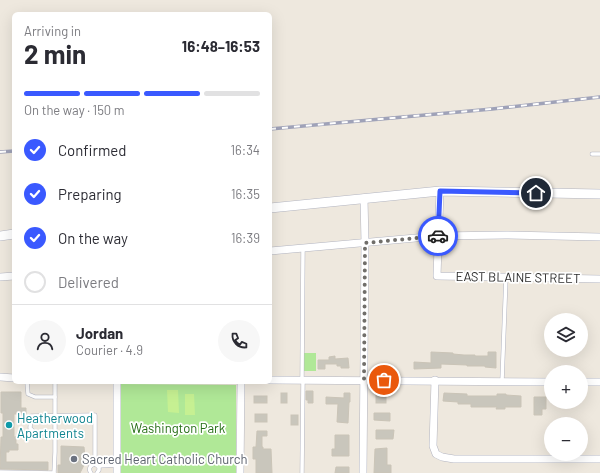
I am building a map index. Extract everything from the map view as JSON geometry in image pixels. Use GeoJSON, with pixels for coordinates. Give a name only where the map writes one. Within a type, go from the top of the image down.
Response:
{"type":"FeatureCollection","features":[{"type":"Feature","properties":{"kind":"street"},"geometry":{"type":"LineString","coordinates":[[438,236],[440,191]]}},
{"type":"Feature","properties":{"kind":"street"},"geometry":{"type":"LineString","coordinates":[[272,208],[440,191],[600,194]]}},
{"type":"Feature","properties":{"kind":"street"},"geometry":{"type":"LineString","coordinates":[[363,473],[364,198]]}},
{"type":"Feature","properties":{"kind":"street"},"geometry":{"type":"LineString","coordinates":[[0,236],[12,234]]}},
{"type":"Feature","properties":{"kind":"street"},"geometry":{"type":"LineString","coordinates":[[272,251],[438,236],[506,235],[600,237]]}},
{"type":"Feature","properties":{"kind":"street","name":"EAST BLAINE STREET"},"geometry":{"type":"LineString","coordinates":[[438,236],[437,276],[600,279]]}},
{"type":"Feature","properties":{"kind":"street"},"geometry":{"type":"LineString","coordinates":[[0,277],[12,276]]}},
{"type":"Feature","properties":{"kind":"street"},"geometry":{"type":"LineString","coordinates":[[0,378],[12,378]]}},
{"type":"Feature","properties":{"kind":"street"},"geometry":{"type":"LineString","coordinates":[[272,380],[544,382]]}},
{"type":"Feature","properties":{"kind":"street"},"geometry":{"type":"LineString","coordinates":[[435,380],[433,446],[436,454],[442,457],[454,459],[600,460]]}},
{"type":"Feature","properties":{"kind":"street"},"geometry":{"type":"LineString","coordinates":[[588,382],[600,382]]}},
{"type":"Feature","properties":{"kind":"street"},"geometry":{"type":"LineString","coordinates":[[116,473],[117,384]]}},
{"type":"Feature","properties":{"kind":"street"},"geometry":{"type":"LineString","coordinates":[[240,473],[241,384]]}},
{"type":"Feature","properties":{"kind":"lane"},"geometry":{"type":"LineString","coordinates":[[592,154],[600,154]]}},
{"type":"Feature","properties":{"kind":"lane"},"geometry":{"type":"LineString","coordinates":[[302,473],[303,248]]}},
{"type":"Feature","properties":{"kind":"lane"},"geometry":{"type":"LineString","coordinates":[[502,381],[506,277]]}},
{"type":"Feature","properties":{"kind":"lane"},"geometry":{"type":"LineString","coordinates":[[27,384],[28,394],[35,397],[55,397]]}},
{"type":"Feature","properties":{"kind":"lane"},"geometry":{"type":"LineString","coordinates":[[0,472],[54,473],[55,384]]}},
{"type":"Feature","properties":{"kind":"lane"},"geometry":{"type":"LineString","coordinates":[[55,433],[35,433],[30,428],[31,416],[95,415],[96,465],[99,470],[97,473]]}},
{"type":"Feature","properties":{"kind":"lane"},"geometry":{"type":"LineString","coordinates":[[91,473],[90,468],[92,465],[117,465]]}},
{"type":"Feature","properties":{"kind":"green space"},"geometry":{"type":"Polygon","coordinates":[[[304,353],[316,353],[316,371],[304,371],[304,353]]]}},
{"type":"Feature","properties":{"kind":"green space","name":"Washington Park"},"geometry":{"type":"Polygon","coordinates":[[[120,384],[236,385],[236,473],[120,473],[120,384]]]}},
{"type":"Feature","properties":{"kind":"green space"},"geometry":{"type":"Polygon","coordinates":[[[167,390],[178,390],[179,413],[168,412],[167,390]]]}},
{"type":"Feature","properties":{"kind":"green space"},"geometry":{"type":"Polygon","coordinates":[[[185,394],[194,394],[195,415],[185,415],[185,394]]]}},
{"type":"Feature","properties":{"kind":"building"},"geometry":{"type":"Polygon","coordinates":[[[431,352],[488,356],[488,352],[496,352],[496,368],[441,364],[441,368],[414,369],[414,362],[431,363],[431,352]]]}},
{"type":"Feature","properties":{"kind":"building"},"geometry":{"type":"Polygon","coordinates":[[[335,356],[335,359],[348,358],[349,368],[341,368],[341,366],[337,366],[337,364],[325,364],[325,369],[318,369],[318,360],[329,360],[329,357],[335,356]]]}},
{"type":"Feature","properties":{"kind":"building"},"geometry":{"type":"Polygon","coordinates":[[[306,391],[313,391],[313,403],[308,403],[308,400],[306,400],[306,391]]]}},
{"type":"Feature","properties":{"kind":"building"},"geometry":{"type":"Polygon","coordinates":[[[1,392],[21,392],[21,408],[26,408],[26,414],[14,414],[14,437],[16,437],[18,450],[9,450],[9,452],[6,452],[6,462],[48,462],[48,470],[0,469],[1,437],[3,437],[1,392]]]}},
{"type":"Feature","properties":{"kind":"building"},"geometry":{"type":"Polygon","coordinates":[[[281,393],[287,393],[287,403],[281,403],[281,393]]]}},
{"type":"Feature","properties":{"kind":"building"},"geometry":{"type":"Polygon","coordinates":[[[344,393],[350,393],[348,423],[337,422],[338,404],[326,404],[326,397],[344,398],[344,393]]]}},
{"type":"Feature","properties":{"kind":"building"},"geometry":{"type":"Polygon","coordinates":[[[444,393],[467,394],[467,396],[497,396],[497,394],[506,394],[521,396],[521,407],[505,407],[505,409],[496,409],[497,407],[471,407],[471,404],[458,404],[458,402],[443,401],[444,393]]]}},
{"type":"Feature","properties":{"kind":"building"},"geometry":{"type":"Polygon","coordinates":[[[376,394],[386,394],[386,403],[376,403],[376,394]]]}},
{"type":"Feature","properties":{"kind":"building"},"geometry":{"type":"Polygon","coordinates":[[[254,396],[267,396],[267,403],[254,403],[254,396]]]}},
{"type":"Feature","properties":{"kind":"building"},"geometry":{"type":"Polygon","coordinates":[[[534,397],[544,397],[544,409],[542,409],[542,415],[534,415],[534,397]]]}},
{"type":"Feature","properties":{"kind":"building"},"geometry":{"type":"Polygon","coordinates":[[[374,413],[390,413],[390,421],[374,420],[374,413]]]}},
{"type":"Feature","properties":{"kind":"building"},"geometry":{"type":"Polygon","coordinates":[[[255,414],[267,414],[267,422],[255,422],[255,414]]]}},
{"type":"Feature","properties":{"kind":"building"},"geometry":{"type":"Polygon","coordinates":[[[291,415],[298,415],[298,425],[291,425],[291,415]]]}},
{"type":"Feature","properties":{"kind":"building"},"geometry":{"type":"Polygon","coordinates":[[[376,430],[394,430],[393,439],[376,439],[376,430]]]}},
{"type":"Feature","properties":{"kind":"building"},"geometry":{"type":"Polygon","coordinates":[[[257,431],[267,431],[267,436],[262,436],[262,447],[263,449],[271,449],[272,473],[256,473],[256,459],[253,459],[253,447],[256,447],[257,431]]]}},
{"type":"Feature","properties":{"kind":"building"},"geometry":{"type":"Polygon","coordinates":[[[335,435],[349,435],[349,456],[332,456],[332,449],[335,449],[335,435]]]}},
{"type":"Feature","properties":{"kind":"building","name":"Sacred Heart Catholic Church"},"geometry":{"type":"Polygon","coordinates":[[[61,446],[84,447],[85,458],[88,457],[80,473],[58,473],[58,465],[61,465],[61,446]]]}},
{"type":"Feature","properties":{"kind":"building"},"geometry":{"type":"Polygon","coordinates":[[[387,448],[387,465],[391,465],[391,473],[374,473],[375,449],[387,448]]]}},
{"type":"Feature","properties":{"kind":"building"},"geometry":{"type":"Polygon","coordinates":[[[336,467],[349,467],[349,473],[335,473],[336,467]]]}},
{"type":"Feature","properties":{"kind":"railway"},"geometry":{"type":"LineString","coordinates":[[272,129],[492,109],[600,97]]}},
{"type":"Feature","properties":{"kind":"railway"},"geometry":{"type":"LineString","coordinates":[[0,152],[12,151]]}},
{"type":"Feature","properties":{"kind":"way so far"},"geometry":{"type":"LineString","coordinates":[[384,380],[364,380],[365,243],[438,236]]}},
{"type":"Feature","properties":{"kind":"place","name":"Heatherwood Apartments"},"geometry":{"type":"Point","coordinates":[9,425]}},
{"type":"Feature","properties":{"kind":"place","name":"Sacred Heart Catholic Church"},"geometry":{"type":"Point","coordinates":[74,459]}},
{"type":"Feature","properties":{"kind":"route"},"geometry":{"type":"LineString","coordinates":[[438,236],[440,191],[536,193]]}}]}
